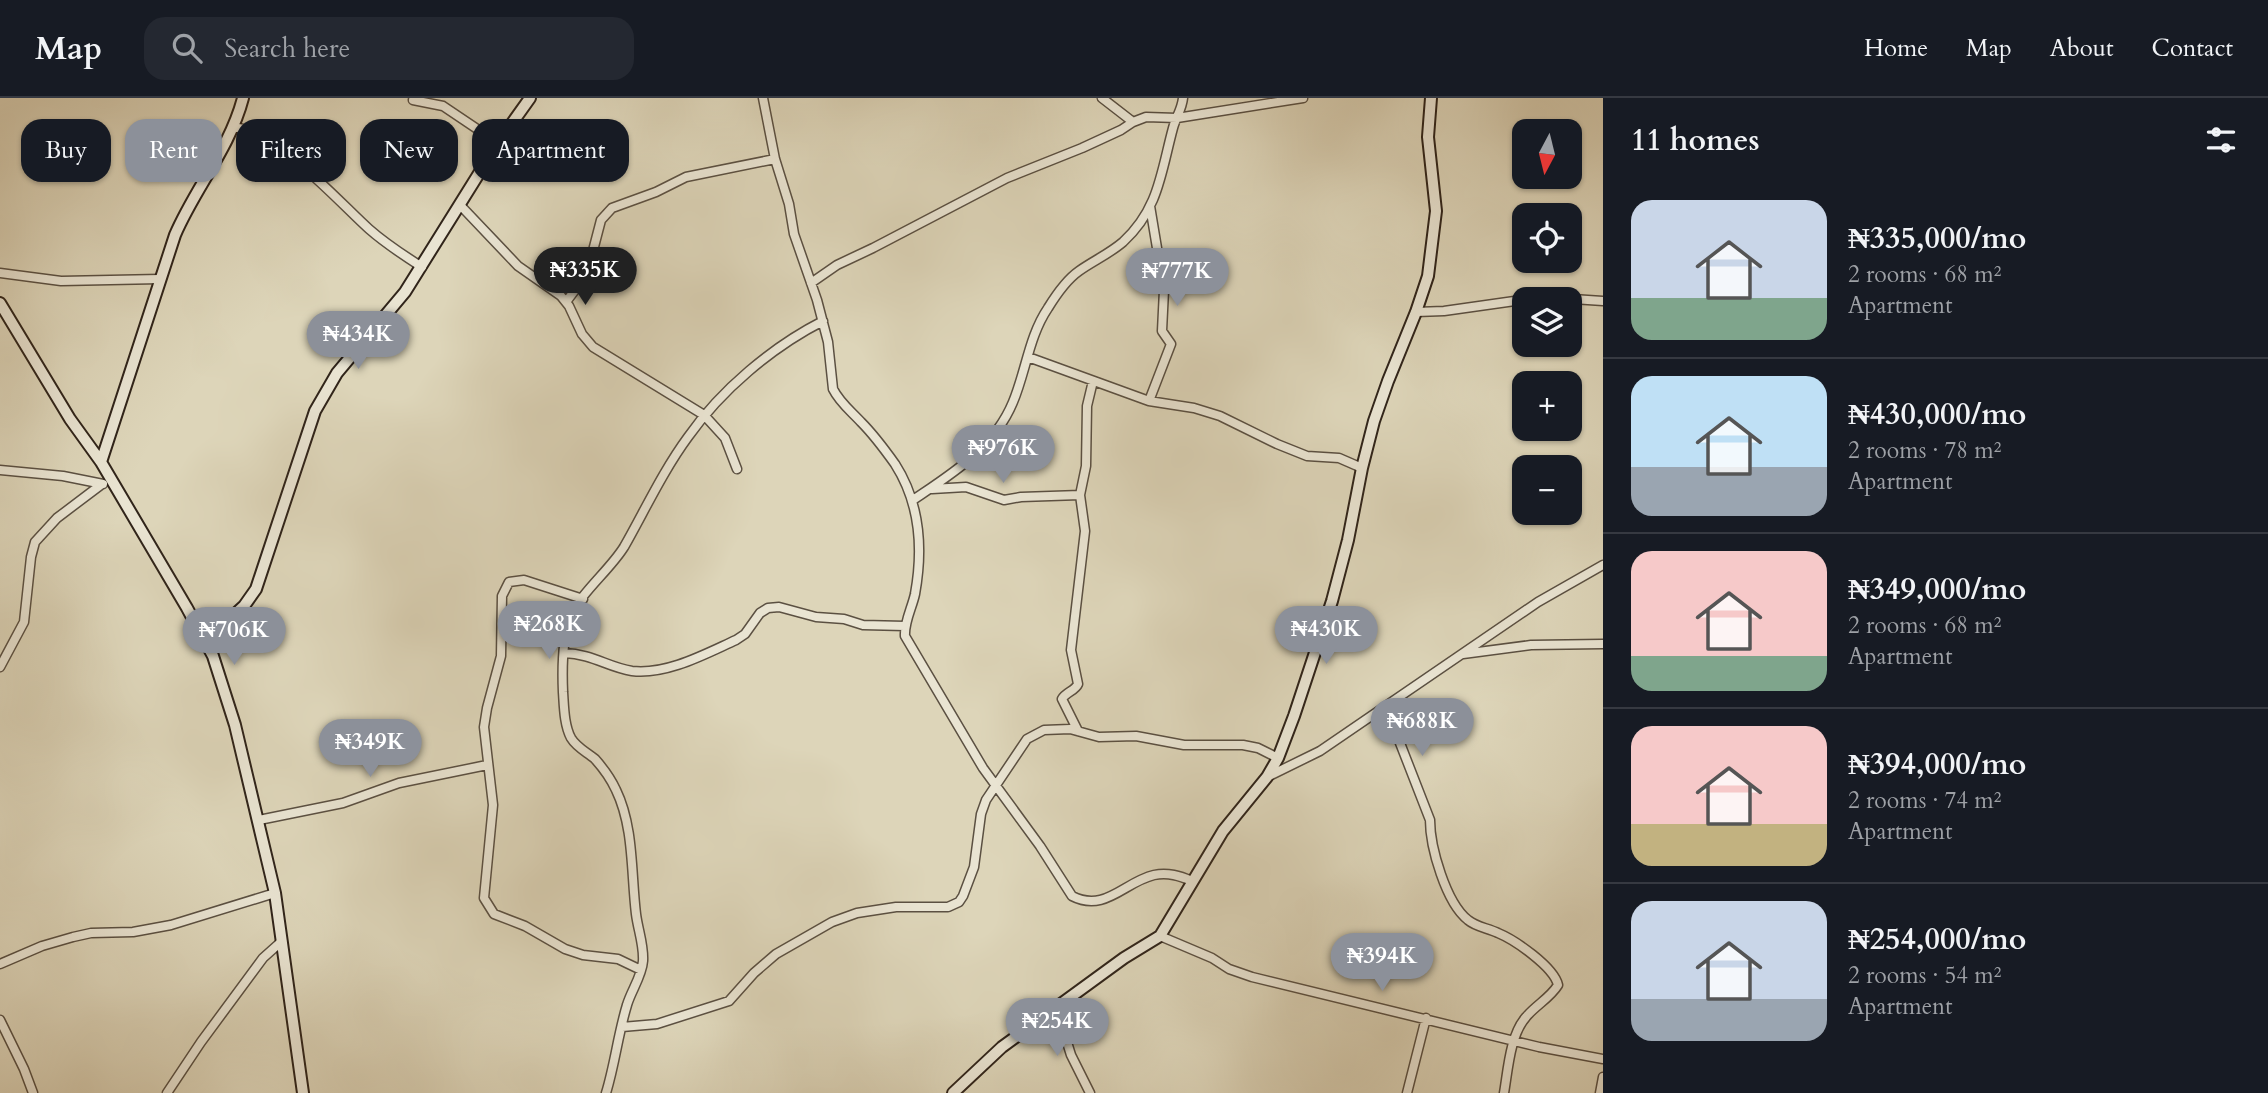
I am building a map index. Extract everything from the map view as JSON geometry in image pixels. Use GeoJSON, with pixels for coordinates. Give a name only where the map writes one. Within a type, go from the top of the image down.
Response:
{"type":"FeatureCollection","features":[{"type":"Feature","properties":{"kind":"street"},"geometry":{"type":"LineString","coordinates":[[102,462],[160,279],[184,214],[234,128],[243,98]]}},
{"type":"Feature","properties":{"kind":"street"},"geometry":{"type":"LineString","coordinates":[[515,119],[530,98]]}},
{"type":"Feature","properties":{"kind":"street"},"geometry":{"type":"LineString","coordinates":[[763,98],[797,247],[823,321],[832,383],[837,396],[894,463],[913,500],[918,529],[919,566],[905,636],[920,657],[960,730],[1072,896],[1093,902],[1112,897],[1156,874],[1169,873],[1192,881]]}},
{"type":"Feature","properties":{"kind":"street"},"geometry":{"type":"LineString","coordinates":[[1101,98],[1133,122]]}},
{"type":"Feature","properties":{"kind":"street"},"geometry":{"type":"LineString","coordinates":[[913,500],[977,453],[1001,428],[1046,310],[1076,273],[1122,242],[1139,224],[1150,206],[1167,163],[1183,98]]}},
{"type":"Feature","properties":{"kind":"street"},"geometry":{"type":"LineString","coordinates":[[811,283],[837,265],[1007,178],[1082,148],[1133,122],[1156,116],[1177,118],[1303,98]]}},
{"type":"Feature","properties":{"kind":"street"},"geometry":{"type":"LineString","coordinates":[[953,1093],[1002,1047],[1124,958],[1160,936],[1223,831],[1267,777],[1278,758],[1332,601],[1348,540],[1362,468],[1388,381],[1416,312],[1430,265],[1436,211],[1428,137],[1431,98]]}},
{"type":"Feature","properties":{"kind":"street"},"geometry":{"type":"LineString","coordinates":[[413,100],[436,101],[472,124]]}},
{"type":"Feature","properties":{"kind":"street"},"geometry":{"type":"LineString","coordinates":[[234,128],[243,127],[275,144],[386,243],[422,267]]}},
{"type":"Feature","properties":{"kind":"street"},"geometry":{"type":"LineString","coordinates":[[566,302],[589,266],[601,220],[612,208],[656,192],[686,177],[775,159]]}},
{"type":"Feature","properties":{"kind":"street"},"geometry":{"type":"LineString","coordinates":[[206,641],[244,606],[256,589],[323,393],[351,355],[405,292],[474,182]]}},
{"type":"Feature","properties":{"kind":"street"},"geometry":{"type":"LineString","coordinates":[[460,205],[518,265],[566,302],[582,334],[593,347],[704,415],[725,438],[737,470]]}},
{"type":"Feature","properties":{"kind":"street"},"geometry":{"type":"LineString","coordinates":[[1149,401],[1171,344],[1162,331],[1164,290],[1150,206]]}},
{"type":"Feature","properties":{"kind":"street"},"geometry":{"type":"LineString","coordinates":[[0,273],[61,281],[160,279]]}},
{"type":"Feature","properties":{"kind":"street"},"geometry":{"type":"LineString","coordinates":[[1416,312],[1444,311],[1543,297],[1603,301]]}},
{"type":"Feature","properties":{"kind":"street"},"geometry":{"type":"LineString","coordinates":[[0,303],[69,419],[102,462],[107,483],[206,641],[224,687],[275,893],[303,1093]]}},
{"type":"Feature","properties":{"kind":"street"},"geometry":{"type":"LineString","coordinates":[[606,1093],[627,1005],[641,970],[643,948],[637,922],[630,841],[623,810],[616,790],[603,769],[571,738],[565,716],[563,692],[570,617],[610,568],[668,468],[704,415],[793,336],[823,321]]}},
{"type":"Feature","properties":{"kind":"street"},"geometry":{"type":"LineString","coordinates":[[1028,357],[1149,401],[1208,412],[1307,456],[1339,458],[1362,468]]}},
{"type":"Feature","properties":{"kind":"street"},"geometry":{"type":"LineString","coordinates":[[1078,732],[1062,699],[1078,684],[1070,650],[1072,619],[1082,563],[1084,531],[1080,495],[1086,466],[1087,406],[1093,381]]}},
{"type":"Feature","properties":{"kind":"street"},"geometry":{"type":"LineString","coordinates":[[0,470],[107,483]]}},
{"type":"Feature","properties":{"kind":"street"},"geometry":{"type":"LineString","coordinates":[[0,667],[24,622],[35,542],[50,524],[107,483]]}},
{"type":"Feature","properties":{"kind":"street"},"geometry":{"type":"LineString","coordinates":[[929,489],[965,487],[1004,500],[1080,495]]}},
{"type":"Feature","properties":{"kind":"street"},"geometry":{"type":"LineString","coordinates":[[1267,777],[1320,751],[1538,602],[1603,565]]}},
{"type":"Feature","properties":{"kind":"street"},"geometry":{"type":"LineString","coordinates":[[583,599],[524,580],[509,582],[505,587],[500,609],[500,656],[486,708],[484,727],[493,805],[484,898],[489,908],[503,919],[525,926],[565,949],[583,955],[618,959],[641,970]]}},
{"type":"Feature","properties":{"kind":"street"},"geometry":{"type":"LineString","coordinates":[[565,653],[587,655],[631,671],[661,669],[736,640],[745,634],[760,613],[768,608],[779,607],[863,625],[905,626]]}},
{"type":"Feature","properties":{"kind":"street"},"geometry":{"type":"LineString","coordinates":[[1461,654],[1531,645],[1603,643]]}},
{"type":"Feature","properties":{"kind":"street"},"geometry":{"type":"LineString","coordinates":[[1386,707],[1430,820],[1430,840],[1439,869],[1460,913],[1469,921],[1508,939],[1548,967],[1558,981],[1552,993],[1522,1022],[1514,1041],[1504,1093]]}},
{"type":"Feature","properties":{"kind":"street"},"geometry":{"type":"LineString","coordinates":[[622,1027],[657,1024],[729,1001],[754,973],[776,954],[832,922],[857,913],[896,907],[948,907],[959,902],[974,867],[981,814],[996,785],[1027,739],[1036,732],[1070,729],[1099,737],[1147,737],[1184,745],[1243,745],[1258,748],[1278,758]]}},
{"type":"Feature","properties":{"kind":"street"},"geometry":{"type":"LineString","coordinates":[[259,820],[343,803],[411,780],[487,765]]}},
{"type":"Feature","properties":{"kind":"street"},"geometry":{"type":"LineString","coordinates":[[0,964],[42,946],[74,937],[91,933],[133,932],[171,925],[275,893]]}},
{"type":"Feature","properties":{"kind":"street"},"geometry":{"type":"LineString","coordinates":[[1160,936],[1212,958],[1228,969],[1252,977],[1514,1041],[1603,1059]]}},
{"type":"Feature","properties":{"kind":"street"},"geometry":{"type":"LineString","coordinates":[[167,1093],[263,958],[282,941]]}},
{"type":"Feature","properties":{"kind":"street"},"geometry":{"type":"LineString","coordinates":[[1056,1007],[1071,1055],[1090,1093]]}},
{"type":"Feature","properties":{"kind":"street"},"geometry":{"type":"LineString","coordinates":[[1407,1093],[1426,1018]]}},
{"type":"Feature","properties":{"kind":"street"},"geometry":{"type":"LineString","coordinates":[[0,1020],[33,1093]]}},
{"type":"Feature","properties":{"kind":"street"},"geometry":{"type":"LineString","coordinates":[[1600,1093],[1603,1077]]}}]}
